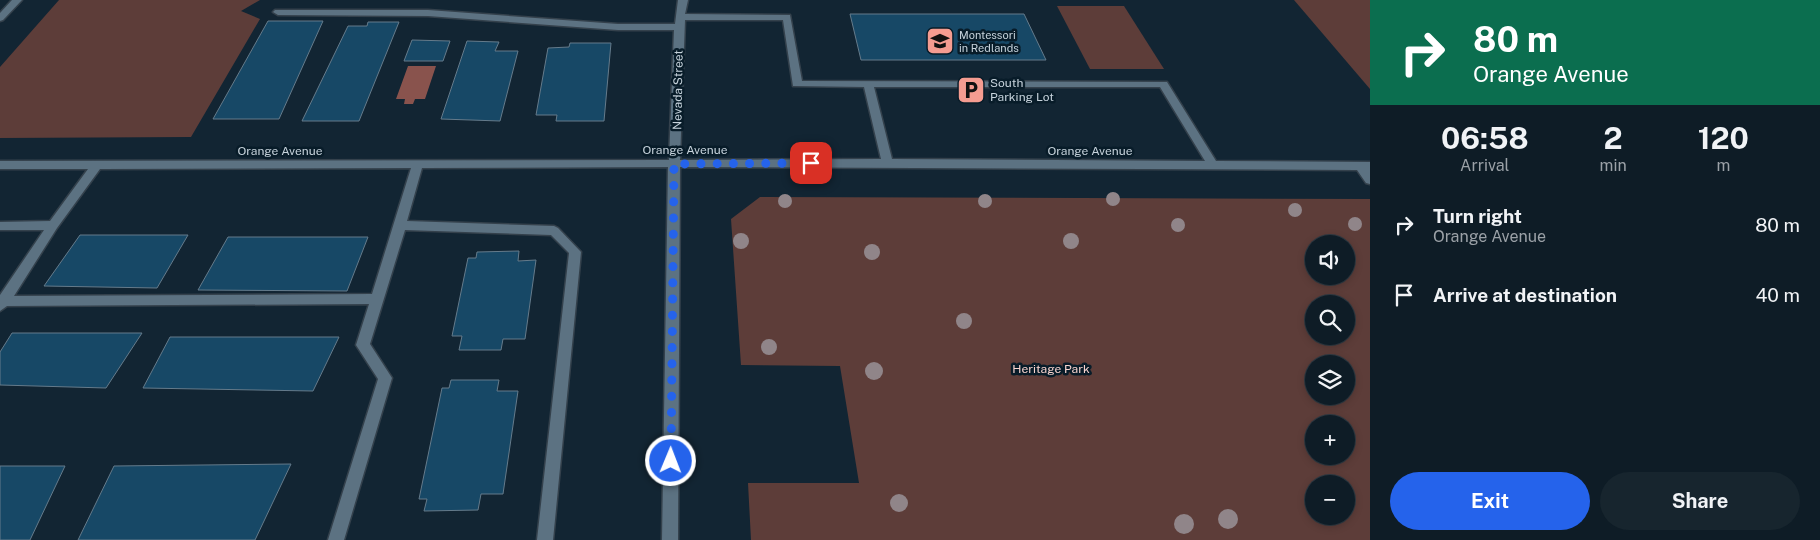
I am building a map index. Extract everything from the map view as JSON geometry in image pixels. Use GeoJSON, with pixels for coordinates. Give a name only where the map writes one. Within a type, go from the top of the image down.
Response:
{"type":"FeatureCollection","features":[{"type":"Feature","properties":{"kind":"street"},"geometry":{"type":"LineString","coordinates":[[0,18],[17,0]]}},
{"type":"Feature","properties":{"kind":"street","name":"Nevada Street"},"geometry":{"type":"LineString","coordinates":[[670,540],[674,164],[680,22],[684,0]]}},
{"type":"Feature","properties":{"kind":"street"},"geometry":{"type":"LineString","coordinates":[[278,12],[428,13],[618,27],[787,17],[797,84],[1163,84],[1214,165]]}},
{"type":"Feature","properties":{"kind":"street"},"geometry":{"type":"LineString","coordinates":[[868,84],[887,163]]}},
{"type":"Feature","properties":{"kind":"street","name":"Orange Avenue"},"geometry":{"type":"LineString","coordinates":[[0,165],[887,163],[1365,166]]}},
{"type":"Feature","properties":{"kind":"street"},"geometry":{"type":"LineString","coordinates":[[336,540],[384,378],[363,345],[418,164]]}},
{"type":"Feature","properties":{"kind":"street"},"geometry":{"type":"LineString","coordinates":[[2,303],[53,225],[96,166]]}},
{"type":"Feature","properties":{"kind":"street"},"geometry":{"type":"LineString","coordinates":[[1365,166],[1370,180]]}},
{"type":"Feature","properties":{"kind":"street"},"geometry":{"type":"LineString","coordinates":[[0,226],[53,225]]}},
{"type":"Feature","properties":{"kind":"street"},"geometry":{"type":"LineString","coordinates":[[400,225],[554,231],[575,252],[545,540]]}},
{"type":"Feature","properties":{"kind":"street"},"geometry":{"type":"LineString","coordinates":[[2,303],[377,299]]}},
{"type":"Feature","properties":{"kind":"green space"},"geometry":{"type":"Polygon","coordinates":[[[59,0],[260,0],[241,11],[260,19],[191,137],[0,138],[0,67],[59,0]]]}},
{"type":"Feature","properties":{"kind":"green space"},"geometry":{"type":"Polygon","coordinates":[[[1294,0],[1370,0],[1370,89],[1294,0]]]}},
{"type":"Feature","properties":{"kind":"green space"},"geometry":{"type":"Polygon","coordinates":[[[1057,6],[1124,6],[1164,69],[1090,69],[1057,6]]]}},
{"type":"Feature","properties":{"kind":"green space","name":"Heritage Park"},"geometry":{"type":"Polygon","coordinates":[[[760,197],[1370,199],[1370,540],[751,540],[748,483],[859,483],[840,366],[741,365],[731,219],[760,197]]]}},
{"type":"Feature","properties":{"kind":"shaded area"},"geometry":{"type":"Polygon","coordinates":[[[408,66],[436,66],[425,99],[415,99],[413,104],[404,104],[405,99],[396,99],[408,66]]]}},
{"type":"Feature","properties":{"kind":"building"},"geometry":{"type":"Polygon","coordinates":[[[850,14],[1024,14],[1046,60],[861,60],[850,14]]]}},
{"type":"Feature","properties":{"kind":"building"},"geometry":{"type":"Polygon","coordinates":[[[268,21],[323,21],[279,119],[213,119],[268,21]]]}},
{"type":"Feature","properties":{"kind":"building"},"geometry":{"type":"Polygon","coordinates":[[[368,22],[399,22],[359,121],[302,121],[348,26],[367,26],[368,22]]]}},
{"type":"Feature","properties":{"kind":"building"},"geometry":{"type":"Polygon","coordinates":[[[412,40],[450,41],[443,61],[404,61],[412,40]]]}},
{"type":"Feature","properties":{"kind":"building"},"geometry":{"type":"Polygon","coordinates":[[[467,41],[499,42],[495,51],[518,51],[500,121],[441,119],[467,41]]]}},
{"type":"Feature","properties":{"kind":"building"},"geometry":{"type":"Polygon","coordinates":[[[570,43],[611,43],[604,121],[556,121],[557,115],[536,115],[548,48],[569,47],[570,43]]]}},
{"type":"Feature","properties":{"kind":"building"},"geometry":{"type":"Polygon","coordinates":[[[80,235],[188,235],[157,288],[44,286],[80,235]]]}},
{"type":"Feature","properties":{"kind":"building"},"geometry":{"type":"Polygon","coordinates":[[[228,237],[368,237],[347,291],[198,290],[228,237]]]}},
{"type":"Feature","properties":{"kind":"building"},"geometry":{"type":"Polygon","coordinates":[[[519,251],[518,261],[536,260],[525,339],[503,339],[501,350],[459,350],[462,336],[452,336],[468,258],[476,258],[477,252],[519,251]]]}},
{"type":"Feature","properties":{"kind":"building"},"geometry":{"type":"Polygon","coordinates":[[[12,333],[142,333],[106,388],[0,385],[0,352],[12,333]]]}},
{"type":"Feature","properties":{"kind":"building"},"geometry":{"type":"Polygon","coordinates":[[[170,337],[339,337],[313,391],[143,388],[170,337]]]}},
{"type":"Feature","properties":{"kind":"building"},"geometry":{"type":"Polygon","coordinates":[[[451,380],[499,380],[497,391],[518,391],[503,494],[481,494],[478,510],[424,511],[427,499],[419,499],[442,388],[449,388],[451,380]]]}},
{"type":"Feature","properties":{"kind":"building"},"geometry":{"type":"Polygon","coordinates":[[[291,464],[255,540],[78,540],[114,466],[291,464]]]}},
{"type":"Feature","properties":{"kind":"building"},"geometry":{"type":"Polygon","coordinates":[[[0,466],[65,466],[30,540],[0,540],[0,466]]]}},
{"type":"Feature","properties":{"kind":"place","name":"Montessori in Redlands"},"geometry":{"type":"Point","coordinates":[940,41]}},
{"type":"Feature","properties":{"kind":"place","name":"South Parking Lot"},"geometry":{"type":"Point","coordinates":[971,90]}},
{"type":"Feature","properties":{"kind":"route"},"geometry":{"type":"LineString","coordinates":[[671,461],[674,164],[811,163]]}}]}
